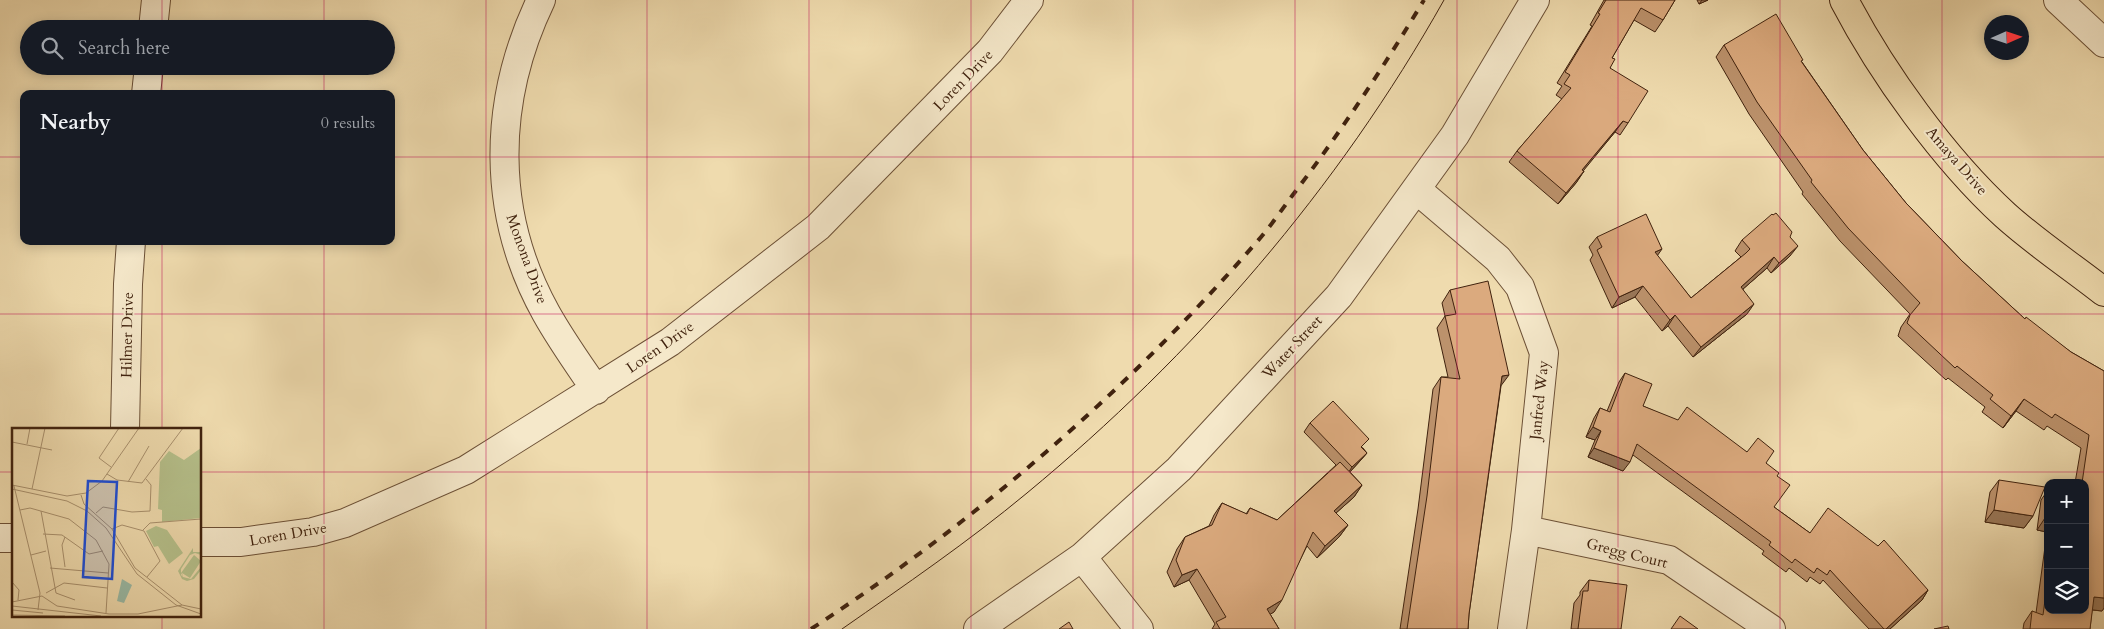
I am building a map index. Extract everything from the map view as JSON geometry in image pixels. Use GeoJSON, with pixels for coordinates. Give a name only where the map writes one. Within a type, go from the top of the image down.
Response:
{"type":"FeatureCollection","features":[{"type":"Feature","properties":{"kind":"main road","name":"Amaya Drive"},"geometry":{"type":"LineString","coordinates":[[1844,0],[1887,72],[1923,122],[1962,170],[2005,215],[2104,292]]}},
{"type":"Feature","properties":{"kind":"street"},"geometry":{"type":"LineString","coordinates":[[154,20],[156,0]]}},
{"type":"Feature","properties":{"kind":"street","name":"Monona Drive"},"geometry":{"type":"LineString","coordinates":[[541,0],[523,42],[511,86],[505,131],[506,198],[520,250],[546,312],[596,390]]}},
{"type":"Feature","properties":{"kind":"street","name":"Loren Drive"},"geometry":{"type":"LineString","coordinates":[[201,542],[259,540],[313,532],[345,523],[466,470],[670,342],[818,227],[990,52],[1028,0]]}},
{"type":"Feature","properties":{"kind":"street","name":"Water Street"},"geometry":{"type":"LineString","coordinates":[[978,629],[1082,557],[1179,469],[1339,296],[1455,135],[1535,0]]}},
{"type":"Feature","properties":{"kind":"street"},"geometry":{"type":"LineString","coordinates":[[2058,0],[2104,43]]}},
{"type":"Feature","properties":{"kind":"street"},"geometry":{"type":"LineString","coordinates":[[146,90],[148,75]]}},
{"type":"Feature","properties":{"kind":"street","name":"Janfred Way"},"geometry":{"type":"LineString","coordinates":[[1416,189],[1498,258],[1520,286],[1544,353],[1526,530],[1512,629]]}},
{"type":"Feature","properties":{"kind":"street","name":"Hilmer Drive"},"geometry":{"type":"LineString","coordinates":[[125,428],[128,284],[131,245]]}},
{"type":"Feature","properties":{"kind":"street","name":"Gregg Court"},"geometry":{"type":"LineString","coordinates":[[1526,530],[1669,560],[1770,629]]}},
{"type":"Feature","properties":{"kind":"street"},"geometry":{"type":"LineString","coordinates":[[1082,557],[1139,629]]}},
{"type":"Feature","properties":{"kind":"building"},"geometry":{"type":"Polygon","coordinates":[[[1606,0],[1675,0],[1663,20],[1641,8],[1612,58],[1615,59],[1610,68],[1648,91],[1628,123],[1623,121],[1582,170],[1584,171],[1566,193],[1517,151],[1571,88],[1564,84],[1570,75],[1565,72],[1600,14],[1598,13],[1606,0]]]}},
{"type":"Feature","properties":{"kind":"building"},"geometry":{"type":"Polygon","coordinates":[[[1776,14],[1803,60],[1801,61],[1863,150],[1906,203],[1962,261],[2025,319],[2026,317],[2071,352],[2104,371],[2104,598],[2094,597],[2090,629],[2030,629],[2032,611],[2043,615],[2044,607],[2044,614],[2089,614],[2089,479],[2083,479],[2089,435],[2055,414],[2052,418],[2024,399],[2011,416],[1990,399],[1993,395],[1957,366],[1955,368],[1907,323],[1910,315],[1920,303],[1848,228],[1811,182],[1812,180],[1757,102],[1724,45],[1776,14]]]}},
{"type":"Feature","properties":{"kind":"building"},"geometry":{"type":"Polygon","coordinates":[[[1776,213],[1792,232],[1790,237],[1798,246],[1779,263],[1774,257],[1741,287],[1754,304],[1701,347],[1675,315],[1670,320],[1643,286],[1619,297],[1597,250],[1602,247],[1597,237],[1646,214],[1662,249],[1655,252],[1691,298],[1750,249],[1742,240],[1772,214],[1776,213]]]}},
{"type":"Feature","properties":{"kind":"building"},"geometry":{"type":"Polygon","coordinates":[[[1488,281],[1509,375],[1502,376],[1468,629],[1407,629],[1427,496],[1441,377],[1460,379],[1445,316],[1456,314],[1450,290],[1488,281]]]}},
{"type":"Feature","properties":{"kind":"building"},"geometry":{"type":"Polygon","coordinates":[[[1625,373],[1652,384],[1643,406],[1678,420],[1687,407],[1747,452],[1758,438],[1774,451],[1766,463],[1779,473],[1777,476],[1790,485],[1774,507],[1810,533],[1828,508],[1878,546],[1884,540],[1928,590],[1884,629],[1830,570],[1827,575],[1817,568],[1814,573],[1795,559],[1792,563],[1769,545],[1771,542],[1637,444],[1630,462],[1594,448],[1601,431],[1593,427],[1600,408],[1610,412],[1625,373]]]}},
{"type":"Feature","properties":{"kind":"building"},"geometry":{"type":"Polygon","coordinates":[[[1333,401],[1369,439],[1361,447],[1367,453],[1352,467],[1310,423],[1333,401]]]}},
{"type":"Feature","properties":{"kind":"building"},"geometry":{"type":"Polygon","coordinates":[[[1340,462],[1362,485],[1334,511],[1348,525],[1325,546],[1313,532],[1282,600],[1267,609],[1279,629],[1220,629],[1216,622],[1226,617],[1197,569],[1182,575],[1176,560],[1185,537],[1212,525],[1222,503],[1247,514],[1250,508],[1277,520],[1340,462]]]}},
{"type":"Feature","properties":{"kind":"building"},"geometry":{"type":"Polygon","coordinates":[[[1999,480],[2044,487],[2033,516],[1994,510],[1999,480]]]}},
{"type":"Feature","properties":{"kind":"building"},"geometry":{"type":"Polygon","coordinates":[[[1589,580],[1627,585],[1621,629],[1578,629],[1583,591],[1588,591],[1589,580]]]}},
{"type":"Feature","properties":{"kind":"building"},"geometry":{"type":"Polygon","coordinates":[[[1680,616],[1698,629],[1671,629],[1680,616]]]}},
{"type":"Feature","properties":{"kind":"building"},"geometry":{"type":"Polygon","coordinates":[[[1069,622],[1073,629],[1059,629],[1069,622]]]}},
{"type":"Feature","properties":{"kind":"building"},"geometry":{"type":"Polygon","coordinates":[[[1948,626],[1949,629],[1934,629],[1948,626]]]}},
{"type":"Feature","properties":{"kind":"tram line"},"geometry":{"type":"LineString","coordinates":[[842,629],[913,580],[1027,493],[1089,440],[1148,384],[1204,326],[1258,266],[1310,203],[1358,137],[1402,70],[1444,0]]}},
{"type":"Feature","properties":{"kind":"railway"},"geometry":{"type":"LineString","coordinates":[[811,629],[872,588],[989,500],[1100,403],[1205,300],[1269,227],[1310,172],[1377,75],[1424,0]]}}]}
